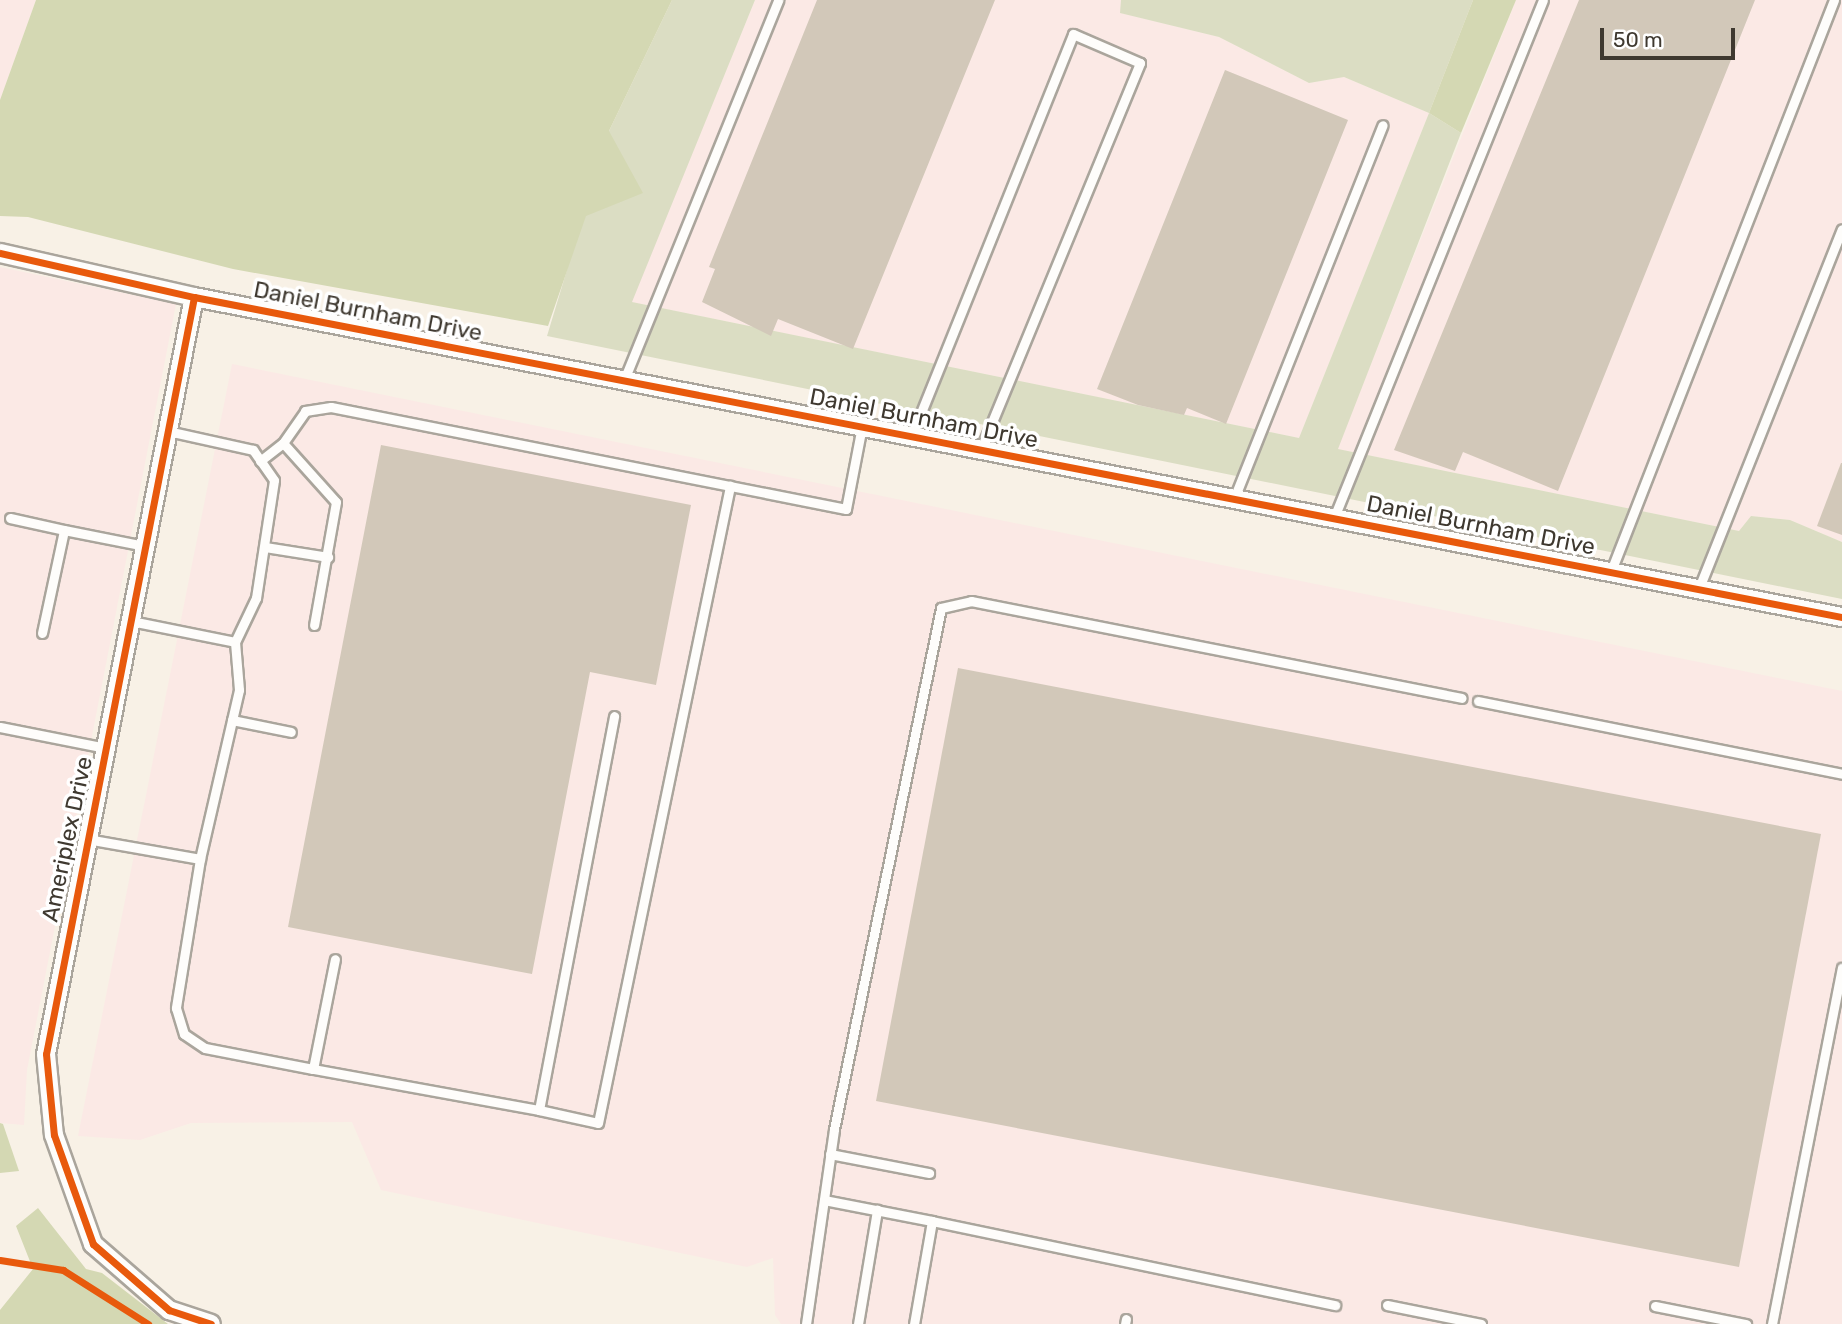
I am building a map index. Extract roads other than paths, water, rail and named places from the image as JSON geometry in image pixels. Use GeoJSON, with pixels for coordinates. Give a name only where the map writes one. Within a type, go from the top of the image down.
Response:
{"type":"FeatureCollection","features":[{"type":"Feature","properties":{"kind":"street","name":"Daniel Burnham Drive"},"geometry":{"type":"LineString","coordinates":[[0,253],[194,297],[1335,515],[1842,617]]}},
{"type":"Feature","properties":{"kind":"street","name":"Ameriplex Drive"},"geometry":{"type":"LineString","coordinates":[[194,297],[106,748],[85,839],[46,1054],[54,1135],[93,1244],[169,1310],[211,1324]]}},
{"type":"Feature","properties":{"kind":"lane"},"geometry":{"type":"LineString","coordinates":[[624,380],[778,0]]}},
{"type":"Feature","properties":{"kind":"lane"},"geometry":{"type":"LineString","coordinates":[[1335,515],[1542,0]]}},
{"type":"Feature","properties":{"kind":"lane"},"geometry":{"type":"LineString","coordinates":[[1611,571],[1834,0]]}},
{"type":"Feature","properties":{"kind":"lane"},"geometry":{"type":"LineString","coordinates":[[912,435],[1073,34],[1140,64],[981,448]]}},
{"type":"Feature","properties":{"kind":"lane"},"geometry":{"type":"LineString","coordinates":[[1235,496],[1383,125]]}},
{"type":"Feature","properties":{"kind":"lane"},"geometry":{"type":"LineString","coordinates":[[1699,588],[1842,229]]}},
{"type":"Feature","properties":{"kind":"lane"},"geometry":{"type":"LineString","coordinates":[[260,461],[282,443],[305,411],[331,407],[846,509],[862,426]]}},
{"type":"Feature","properties":{"kind":"lane"},"geometry":{"type":"LineString","coordinates":[[168,431],[253,450],[274,480],[256,598],[235,642],[239,690],[201,859],[176,1008],[184,1034],[205,1048],[598,1123],[730,486]]}},
{"type":"Feature","properties":{"kind":"lane"},"geometry":{"type":"LineString","coordinates":[[282,443],[336,502],[314,625]]}},
{"type":"Feature","properties":{"kind":"lane"},"geometry":{"type":"LineString","coordinates":[[10,518],[145,546]]}},
{"type":"Feature","properties":{"kind":"lane"},"geometry":{"type":"LineString","coordinates":[[42,633],[64,530]]}},
{"type":"Feature","properties":{"kind":"lane"},"geometry":{"type":"LineString","coordinates":[[265,547],[328,556]]}},
{"type":"Feature","properties":{"kind":"lane"},"geometry":{"type":"LineString","coordinates":[[806,1324],[831,1154],[941,608],[971,601],[1462,698]]}},
{"type":"Feature","properties":{"kind":"lane"},"geometry":{"type":"LineString","coordinates":[[131,621],[235,642]]}},
{"type":"Feature","properties":{"kind":"lane"},"geometry":{"type":"LineString","coordinates":[[1478,701],[1842,774]]}},
{"type":"Feature","properties":{"kind":"lane"},"geometry":{"type":"LineString","coordinates":[[539,1111],[614,716]]}},
{"type":"Feature","properties":{"kind":"lane"},"geometry":{"type":"LineString","coordinates":[[232,720],[291,732]]}},
{"type":"Feature","properties":{"kind":"lane"},"geometry":{"type":"LineString","coordinates":[[0,727],[106,748]]}},
{"type":"Feature","properties":{"kind":"lane"},"geometry":{"type":"LineString","coordinates":[[85,839],[201,859]]}},
{"type":"Feature","properties":{"kind":"lane"},"geometry":{"type":"LineString","coordinates":[[313,1069],[335,959]]}},
{"type":"Feature","properties":{"kind":"lane"},"geometry":{"type":"LineString","coordinates":[[1772,1324],[1842,968]]}},
{"type":"Feature","properties":{"kind":"lane"},"geometry":{"type":"LineString","coordinates":[[831,1154],[929,1173]]}},
{"type":"Feature","properties":{"kind":"lane"},"geometry":{"type":"LineString","coordinates":[[824,1200],[1335,1305]]}},
{"type":"Feature","properties":{"kind":"lane"},"geometry":{"type":"LineString","coordinates":[[858,1324],[877,1210]]}},
{"type":"Feature","properties":{"kind":"lane"},"geometry":{"type":"LineString","coordinates":[[914,1324],[932,1221]]}},
{"type":"Feature","properties":{"kind":"lane"},"geometry":{"type":"LineString","coordinates":[[1387,1305],[1481,1324]]}},
{"type":"Feature","properties":{"kind":"lane"},"geometry":{"type":"LineString","coordinates":[[1655,1306],[1746,1324]]}}]}
